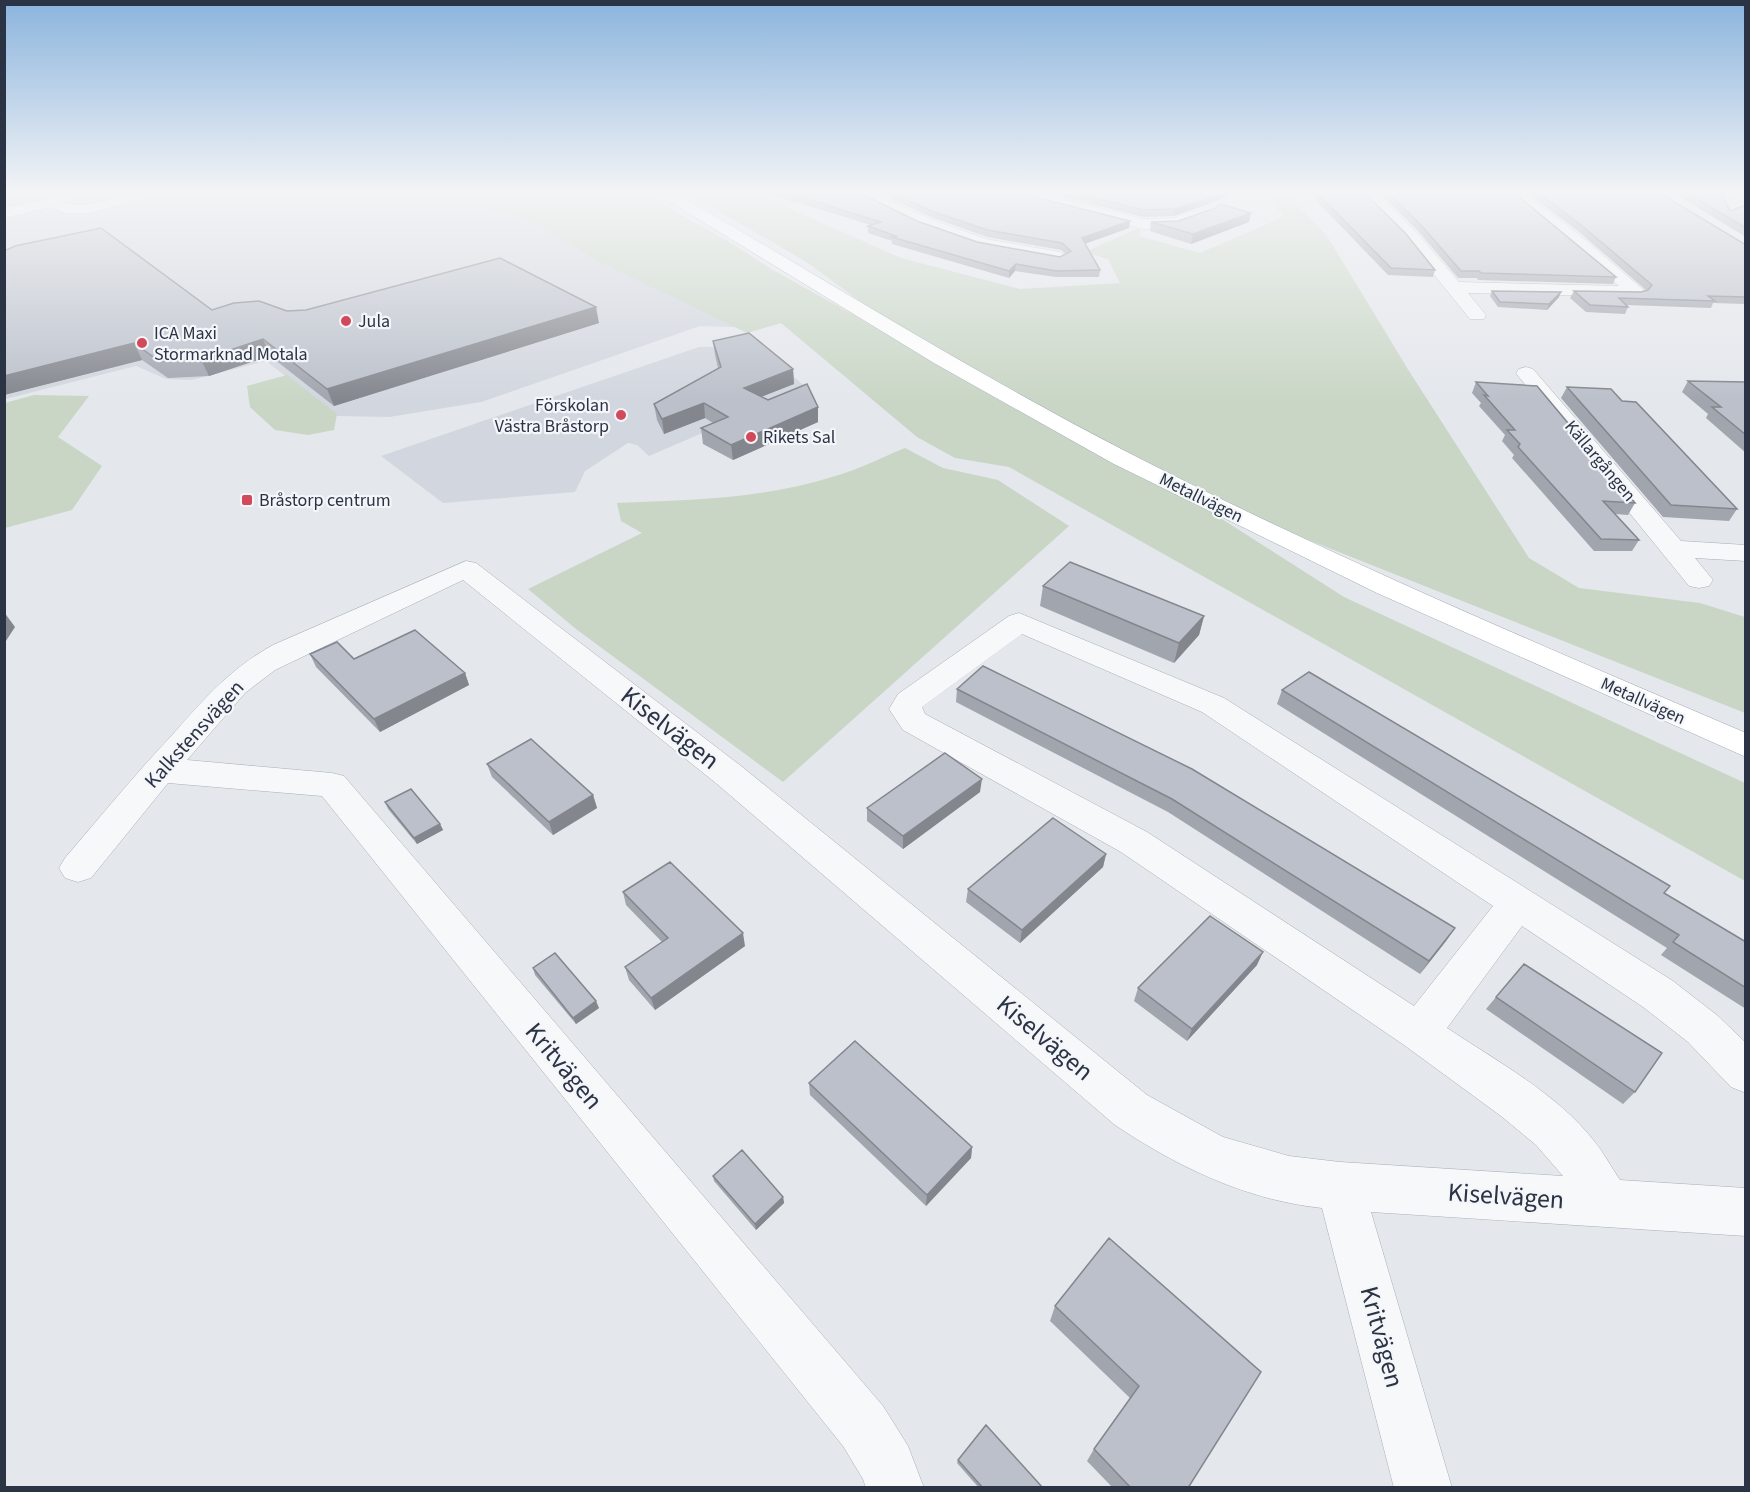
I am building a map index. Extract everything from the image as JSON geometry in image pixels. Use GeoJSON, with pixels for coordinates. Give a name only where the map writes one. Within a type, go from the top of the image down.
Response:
{"type":"FeatureCollection","features":[{"type":"Feature","properties":{"kind":"main road","name":"Metallvägen"},"geometry":{"type":"LineString","coordinates":[[778,262],[962,371],[1137,466],[1400,592],[1746,746]]}},
{"type":"Feature","properties":{"kind":"street"},"geometry":{"type":"LineString","coordinates":[[1433,262],[1477,315]]}},
{"type":"Feature","properties":{"kind":"street"},"geometry":{"type":"LineString","coordinates":[[1454,286],[1643,298],[1601,262]]}},
{"type":"Feature","properties":{"kind":"street","name":"Källargången"},"geometry":{"type":"LineString","coordinates":[[1526,373],[1699,580]]}},
{"type":"Feature","properties":{"kind":"street"},"geometry":{"type":"LineString","coordinates":[[1674,549],[1746,553]]}},
{"type":"Feature","properties":{"kind":"street","name":"Kalkstensvägen"},"geometry":{"type":"LineString","coordinates":[[78,868],[159,770],[234,686],[264,663],[466,569]]}},
{"type":"Feature","properties":{"kind":"street","name":"Kiselvägen"},"geometry":{"type":"LineString","coordinates":[[466,569],[729,775],[1131,1110],[1196,1149],[1230,1163],[1289,1180],[1340,1186],[1746,1212]]}},
{"type":"Feature","properties":{"kind":"street"},"geometry":{"type":"LineString","coordinates":[[1607,1203],[1577,1156],[1552,1130],[1517,1101],[1419,1032],[1134,842],[914,722],[905,709],[909,701],[1019,622],[1213,705],[1658,994],[1703,1029],[1746,1073]]}},
{"type":"Feature","properties":{"kind":"street","name":"Kritvägen"},"geometry":{"type":"LineString","coordinates":[[159,770],[332,785],[863,1426],[888,1466],[895,1488]]}},
{"type":"Feature","properties":{"kind":"street"},"geometry":{"type":"LineString","coordinates":[[1419,1032],[1517,903]]}},
{"type":"Feature","properties":{"kind":"street","name":"Kritvägen"},"geometry":{"type":"LineString","coordinates":[[1340,1186],[1423,1488]]}},
{"type":"Feature","properties":{"kind":"shaded area"},"geometry":{"type":"Polygon","coordinates":[[[5,262],[668,262],[766,328],[700,326],[481,402],[389,417],[337,416],[266,361],[192,380],[166,379],[136,366],[5,399],[5,262]]]}},
{"type":"Feature","properties":{"kind":"shaded area","name":"Förskolan Västra Bråstorp"},"geometry":{"type":"Polygon","coordinates":[[[757,346],[807,388],[649,456],[637,445],[628,443],[585,471],[575,492],[443,503],[381,456],[699,347],[757,346]]]}},
{"type":"Feature","properties":{"kind":"green space"},"geometry":{"type":"Polygon","coordinates":[[[599,262],[760,262],[955,371],[806,262],[915,262],[1020,289],[1120,283],[1109,262],[1343,262],[1409,371],[1529,558],[1579,588],[1700,603],[1745,617],[1745,713],[1167,484],[1344,597],[1745,783],[1745,881],[1009,467],[955,458],[917,437],[781,323],[747,333],[599,262]]]}},
{"type":"Feature","properties":{"kind":"green space"},"geometry":{"type":"Polygon","coordinates":[[[287,375],[337,414],[334,430],[308,435],[275,430],[250,407],[247,386],[287,375]]]}},
{"type":"Feature","properties":{"kind":"green space"},"geometry":{"type":"Polygon","coordinates":[[[34,395],[89,396],[58,437],[102,466],[72,510],[5,528],[5,403],[34,395]]]}},
{"type":"Feature","properties":{"kind":"green space"},"geometry":{"type":"Polygon","coordinates":[[[905,448],[943,468],[998,480],[1069,526],[783,782],[576,629],[528,589],[642,533],[621,521],[617,503],[726,497],[779,490],[841,474],[905,448]]]}},
{"type":"Feature","properties":{"kind":"building"},"geometry":{"type":"Polygon","coordinates":[[[4,262],[147,262],[212,310],[234,303],[259,301],[287,311],[306,310],[486,262],[507,262],[596,307],[327,389],[263,339],[201,360],[159,361],[134,343],[4,376],[4,262]]]}},
{"type":"Feature","properties":{"kind":"building"},"geometry":{"type":"Polygon","coordinates":[[[977,262],[1095,262],[1100,270],[1056,271],[1016,264],[1009,271],[977,262]]]}},
{"type":"Feature","properties":{"kind":"building"},"geometry":{"type":"Polygon","coordinates":[[[1385,262],[1428,262],[1435,270],[1391,268],[1385,262]]]}},
{"type":"Feature","properties":{"kind":"building"},"geometry":{"type":"Polygon","coordinates":[[[1453,262],[1597,262],[1616,277],[1481,273],[1461,271],[1453,262]]]}},
{"type":"Feature","properties":{"kind":"building"},"geometry":{"type":"Polygon","coordinates":[[[1624,262],[1746,262],[1746,297],[1708,296],[1715,301],[1619,298],[1628,307],[1590,305],[1574,291],[1641,292],[1648,290],[1652,285],[1624,262]]]}},
{"type":"Feature","properties":{"kind":"building"},"geometry":{"type":"Polygon","coordinates":[[[1492,291],[1561,292],[1549,304],[1500,302],[1492,291]]]}},
{"type":"Feature","properties":{"kind":"building"},"geometry":{"type":"Polygon","coordinates":[[[749,333],[793,369],[744,388],[768,400],[807,384],[818,407],[731,445],[701,428],[728,417],[704,403],[662,419],[654,404],[721,367],[713,341],[749,333]]]}},
{"type":"Feature","properties":{"kind":"building"},"geometry":{"type":"Polygon","coordinates":[[[1688,381],[1746,382],[1746,435],[1712,407],[1721,407],[1688,381]]]}},
{"type":"Feature","properties":{"kind":"building"},"geometry":{"type":"Polygon","coordinates":[[[1476,382],[1537,386],[1635,503],[1603,501],[1639,540],[1601,539],[1518,447],[1520,444],[1507,430],[1515,430],[1484,395],[1488,396],[1476,382]]]}},
{"type":"Feature","properties":{"kind":"building"},"geometry":{"type":"Polygon","coordinates":[[[1567,387],[1611,389],[1622,401],[1636,402],[1737,509],[1671,505],[1567,387]]]}},
{"type":"Feature","properties":{"kind":"building"},"geometry":{"type":"Polygon","coordinates":[[[1070,562],[1204,616],[1179,643],[1043,586],[1070,562]]]}},
{"type":"Feature","properties":{"kind":"building"},"geometry":{"type":"Polygon","coordinates":[[[415,630],[465,673],[374,719],[310,654],[337,642],[354,659],[415,630]]]}},
{"type":"Feature","properties":{"kind":"building"},"geometry":{"type":"Polygon","coordinates":[[[983,666],[1192,769],[1455,928],[1429,961],[1172,799],[957,689],[983,666]]]}},
{"type":"Feature","properties":{"kind":"building"},"geometry":{"type":"Polygon","coordinates":[[[1309,672],[1670,886],[1664,893],[1746,942],[1746,988],[1673,942],[1679,935],[1282,690],[1309,672]]]}},
{"type":"Feature","properties":{"kind":"building"},"geometry":{"type":"Polygon","coordinates":[[[531,739],[593,795],[549,822],[487,764],[531,739]]]}},
{"type":"Feature","properties":{"kind":"building"},"geometry":{"type":"Polygon","coordinates":[[[945,753],[982,779],[903,836],[867,808],[945,753]]]}},
{"type":"Feature","properties":{"kind":"building"},"geometry":{"type":"Polygon","coordinates":[[[411,789],[440,824],[414,838],[385,802],[411,789]]]}},
{"type":"Feature","properties":{"kind":"building"},"geometry":{"type":"Polygon","coordinates":[[[1053,818],[1106,854],[1022,930],[968,889],[1053,818]]]}},
{"type":"Feature","properties":{"kind":"building"},"geometry":{"type":"Polygon","coordinates":[[[670,862],[743,933],[651,998],[625,967],[668,938],[623,892],[670,862]]]}},
{"type":"Feature","properties":{"kind":"building"},"geometry":{"type":"Polygon","coordinates":[[[1210,916],[1263,952],[1192,1029],[1138,988],[1210,916]]]}},
{"type":"Feature","properties":{"kind":"building"},"geometry":{"type":"Polygon","coordinates":[[[555,953],[596,1001],[573,1018],[533,968],[555,953]]]}},
{"type":"Feature","properties":{"kind":"building"},"geometry":{"type":"Polygon","coordinates":[[[1524,964],[1662,1053],[1635,1092],[1496,997],[1524,964]]]}},
{"type":"Feature","properties":{"kind":"building"},"geometry":{"type":"Polygon","coordinates":[[[855,1041],[972,1147],[927,1195],[809,1083],[855,1041]]]}},
{"type":"Feature","properties":{"kind":"building"},"geometry":{"type":"Polygon","coordinates":[[[742,1150],[783,1197],[755,1224],[713,1176],[742,1150]]]}},
{"type":"Feature","properties":{"kind":"building"},"geometry":{"type":"Polygon","coordinates":[[[1109,1238],[1261,1372],[1188,1488],[1131,1488],[1094,1449],[1139,1386],[1055,1306],[1109,1238]]]}},
{"type":"Feature","properties":{"kind":"building"},"geometry":{"type":"Polygon","coordinates":[[[986,1425],[1043,1488],[983,1488],[958,1460],[986,1425]]]}},
{"type":"Feature","properties":{"kind":"place","name":"Jula"},"geometry":{"type":"Point","coordinates":[346,321]}},
{"type":"Feature","properties":{"kind":"place","name":"ICA Maxi Stormarknad Motala"},"geometry":{"type":"Point","coordinates":[142,343]}},
{"type":"Feature","properties":{"kind":"place","name":"Förskolan Västra Bråstorp"},"geometry":{"type":"Point","coordinates":[621,415]}},
{"type":"Feature","properties":{"kind":"place","name":"Rikets Sal"},"geometry":{"type":"Point","coordinates":[751,437]}},
{"type":"Feature","properties":{"kind":"place","name":"Bråstorp centrum"},"geometry":{"type":"Point","coordinates":[247,500]}}]}
